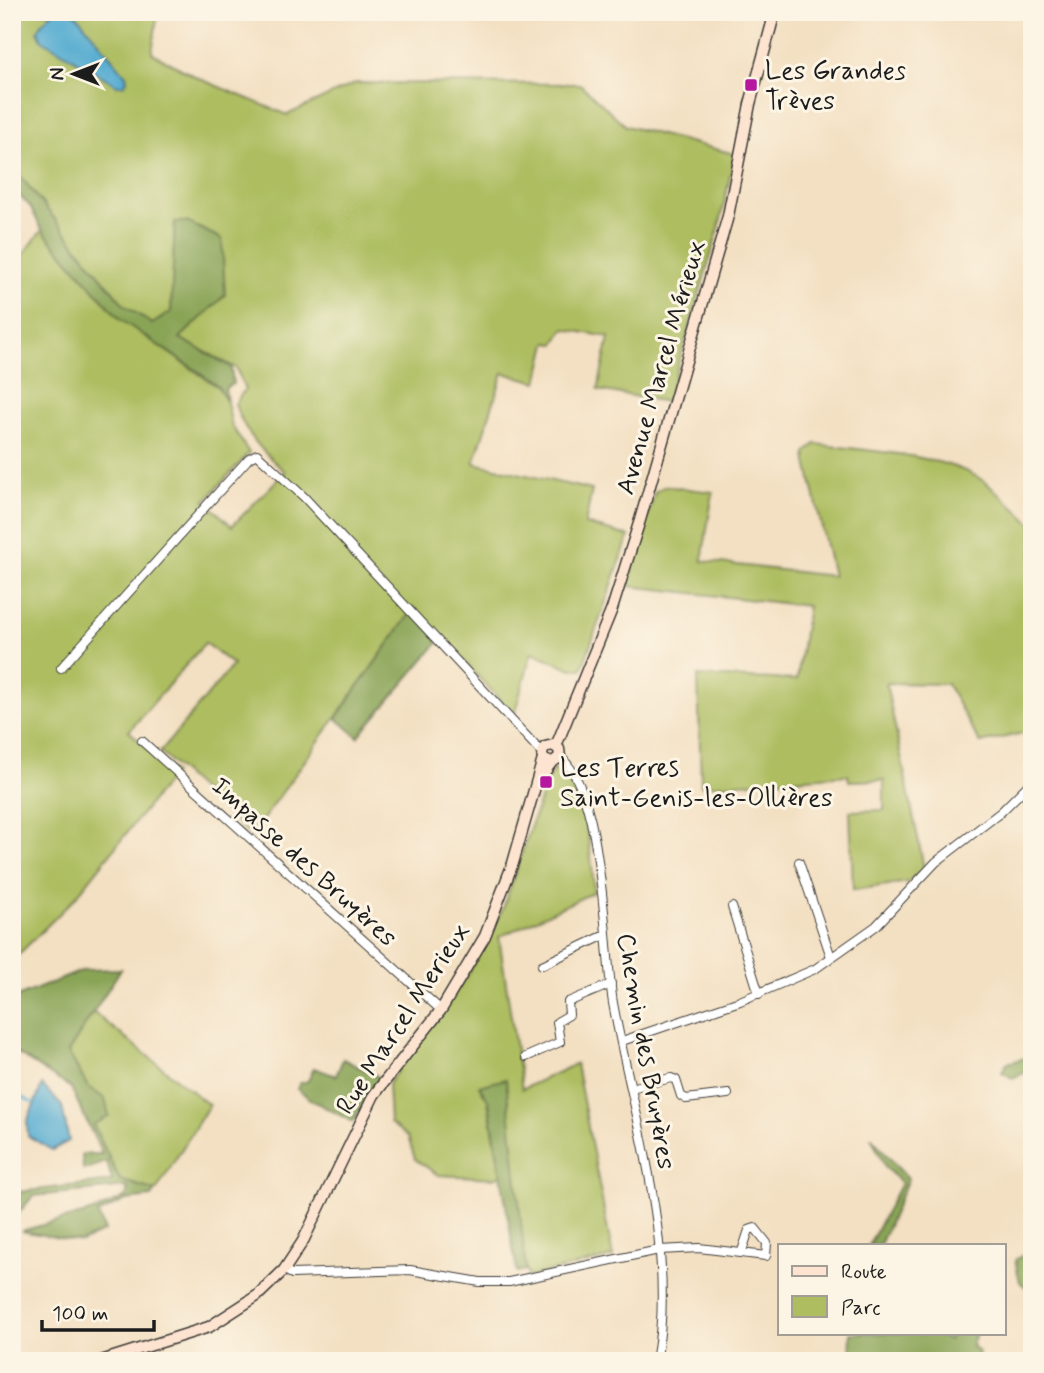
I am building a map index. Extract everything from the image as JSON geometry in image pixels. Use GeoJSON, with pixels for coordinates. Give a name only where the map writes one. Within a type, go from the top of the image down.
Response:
{"type":"FeatureCollection","features":[{"type":"Feature","properties":{"kind":"main road","name":"Avenue Marcel Mérieux"},"geometry":{"type":"LineString","coordinates":[[550,754],[580,693],[612,609],[640,520],[728,216],[750,104],[775,12]]}},
{"type":"Feature","properties":{"kind":"main road","name":"Rue Marcel Merieux"},"geometry":{"type":"LineString","coordinates":[[101,1361],[209,1327],[257,1296],[284,1270],[303,1241],[374,1095],[441,1010],[485,936],[513,863],[537,784],[550,754]]}},
{"type":"Feature","properties":{"kind":"street","name":"Chemin des Bruyères"},"geometry":{"type":"LineString","coordinates":[[61,668],[249,458],[257,454],[304,497],[550,754],[567,763],[588,810],[596,851],[611,984],[659,1250],[662,1324],[656,1361]]}},
{"type":"Feature","properties":{"kind":"street","name":"Impasse des Bruyères"},"geometry":{"type":"LineString","coordinates":[[142,741],[441,1010]]}},
{"type":"Feature","properties":{"kind":"street"},"geometry":{"type":"LineString","coordinates":[[622,1041],[759,993],[815,969],[876,926],[936,862],[1020,796],[1032,781]]}},
{"type":"Feature","properties":{"kind":"street"},"geometry":{"type":"LineString","coordinates":[[799,862],[831,957]]}},
{"type":"Feature","properties":{"kind":"street"},"geometry":{"type":"LineString","coordinates":[[732,907],[759,993]]}},
{"type":"Feature","properties":{"kind":"street"},"geometry":{"type":"LineString","coordinates":[[541,965],[605,935]]}},
{"type":"Feature","properties":{"kind":"street"},"geometry":{"type":"LineString","coordinates":[[526,1057],[560,1042],[557,1022],[569,1014],[568,1002],[611,984]]}},
{"type":"Feature","properties":{"kind":"street"},"geometry":{"type":"LineString","coordinates":[[631,1088],[671,1078],[676,1080],[681,1096],[686,1099],[728,1094]]}},
{"type":"Feature","properties":{"kind":"street"},"geometry":{"type":"LineString","coordinates":[[284,1270],[292,1274],[410,1270],[477,1281],[509,1282],[659,1250],[742,1251]]}},
{"type":"Feature","properties":{"kind":"green space"},"geometry":{"type":"Polygon","coordinates":[[[12,12],[158,12],[152,53],[198,78],[287,115],[356,83],[580,84],[626,126],[735,154],[719,228],[667,402],[598,390],[609,337],[564,329],[555,344],[547,343],[538,382],[503,373],[474,463],[592,490],[585,524],[629,536],[582,669],[572,669],[532,652],[514,715],[414,608],[251,836],[160,752],[233,665],[205,643],[129,731],[174,773],[75,898],[12,961],[12,269],[42,230],[119,318],[218,387],[227,402],[232,426],[249,453],[205,501],[232,526],[285,472],[255,441],[243,424],[235,404],[245,389],[236,368],[179,338],[225,295],[175,222],[171,312],[152,325],[124,305],[12,166],[12,12]]]}},
{"type":"Feature","properties":{"kind":"green space"},"geometry":{"type":"Polygon","coordinates":[[[12,166],[124,305],[152,324],[171,312],[175,222],[187,222],[222,239],[225,295],[180,338],[231,367],[233,384],[225,388],[227,402],[218,387],[200,373],[121,320],[42,230],[30,206],[12,189],[12,166]]]}},
{"type":"Feature","properties":{"kind":"green space"},"geometry":{"type":"Polygon","coordinates":[[[815,444],[921,458],[962,470],[986,483],[1032,524],[1032,731],[980,743],[947,684],[886,683],[924,868],[908,882],[853,890],[850,811],[884,810],[884,780],[849,781],[848,775],[701,786],[698,676],[797,680],[808,606],[628,586],[655,492],[665,486],[713,492],[702,561],[833,576],[807,462],[806,453],[815,444]]]}},
{"type":"Feature","properties":{"kind":"green space"},"geometry":{"type":"Polygon","coordinates":[[[414,608],[442,638],[358,737],[336,718],[414,608]]]}},
{"type":"Feature","properties":{"kind":"green space"},"geometry":{"type":"Polygon","coordinates":[[[562,768],[582,812],[589,843],[594,892],[499,937],[522,1089],[576,1064],[613,1257],[528,1277],[488,1102],[501,1175],[494,1178],[438,1175],[415,1159],[408,1137],[390,1123],[388,1084],[467,976],[503,908],[544,788],[553,771],[562,768]]]}},
{"type":"Feature","properties":{"kind":"green space"},"geometry":{"type":"Polygon","coordinates":[[[121,969],[68,1052],[88,1087],[105,1099],[109,1116],[93,1125],[120,1180],[156,1191],[152,1197],[126,1200],[98,1214],[105,1231],[81,1242],[21,1231],[97,1210],[126,1197],[128,1187],[33,1196],[17,1215],[19,1192],[112,1181],[107,1162],[83,1170],[82,1154],[102,1154],[71,1088],[12,1050],[12,999],[84,970],[121,969]]]}},
{"type":"Feature","properties":{"kind":"green space"},"geometry":{"type":"Polygon","coordinates":[[[93,1012],[209,1105],[156,1191],[120,1180],[93,1124],[105,1099],[88,1087],[68,1052],[93,1012]]]}},
{"type":"Feature","properties":{"kind":"green space"},"geometry":{"type":"Polygon","coordinates":[[[1032,1056],[1032,1070],[1012,1078],[1002,1072],[1007,1063],[1032,1056]]]}},
{"type":"Feature","properties":{"kind":"green space"},"geometry":{"type":"Polygon","coordinates":[[[343,1059],[381,1078],[368,1092],[353,1122],[313,1101],[297,1089],[300,1083],[308,1081],[314,1068],[336,1076],[343,1059]]]}},
{"type":"Feature","properties":{"kind":"green space"},"geometry":{"type":"Polygon","coordinates":[[[506,1079],[526,1270],[517,1272],[489,1102],[479,1086],[506,1079]]]}},
{"type":"Feature","properties":{"kind":"green space"},"geometry":{"type":"Polygon","coordinates":[[[871,1137],[908,1179],[880,1244],[870,1244],[901,1183],[886,1168],[871,1137]]]}},
{"type":"Feature","properties":{"kind":"green space"},"geometry":{"type":"Polygon","coordinates":[[[1032,1250],[1032,1293],[1020,1282],[1015,1260],[1032,1250]]]}},
{"type":"Feature","properties":{"kind":"green space"},"geometry":{"type":"Polygon","coordinates":[[[851,1334],[936,1334],[948,1340],[953,1334],[976,1334],[972,1346],[979,1352],[977,1361],[850,1361],[851,1334]]]}},
{"type":"Feature","properties":{"kind":"water"},"geometry":{"type":"Polygon","coordinates":[[[53,12],[74,12],[126,75],[127,81],[123,85],[117,85],[42,40],[38,31],[53,12]]]}},
{"type":"Feature","properties":{"kind":"water"},"geometry":{"type":"Polygon","coordinates":[[[42,1085],[62,1106],[69,1141],[52,1150],[28,1136],[27,1122],[42,1085]]]}},
{"type":"Feature","properties":{"kind":"waterway"},"geometry":{"type":"LineString","coordinates":[[12,1092],[33,1103]]}},
{"type":"Feature","properties":{"kind":"place","name":"Les Grandes Trèves"},"geometry":{"type":"Point","coordinates":[751,85]}},
{"type":"Feature","properties":{"kind":"place","name":"Les Terres Saint-Genis-les-Ollières"},"geometry":{"type":"Point","coordinates":[546,782]}}]}
